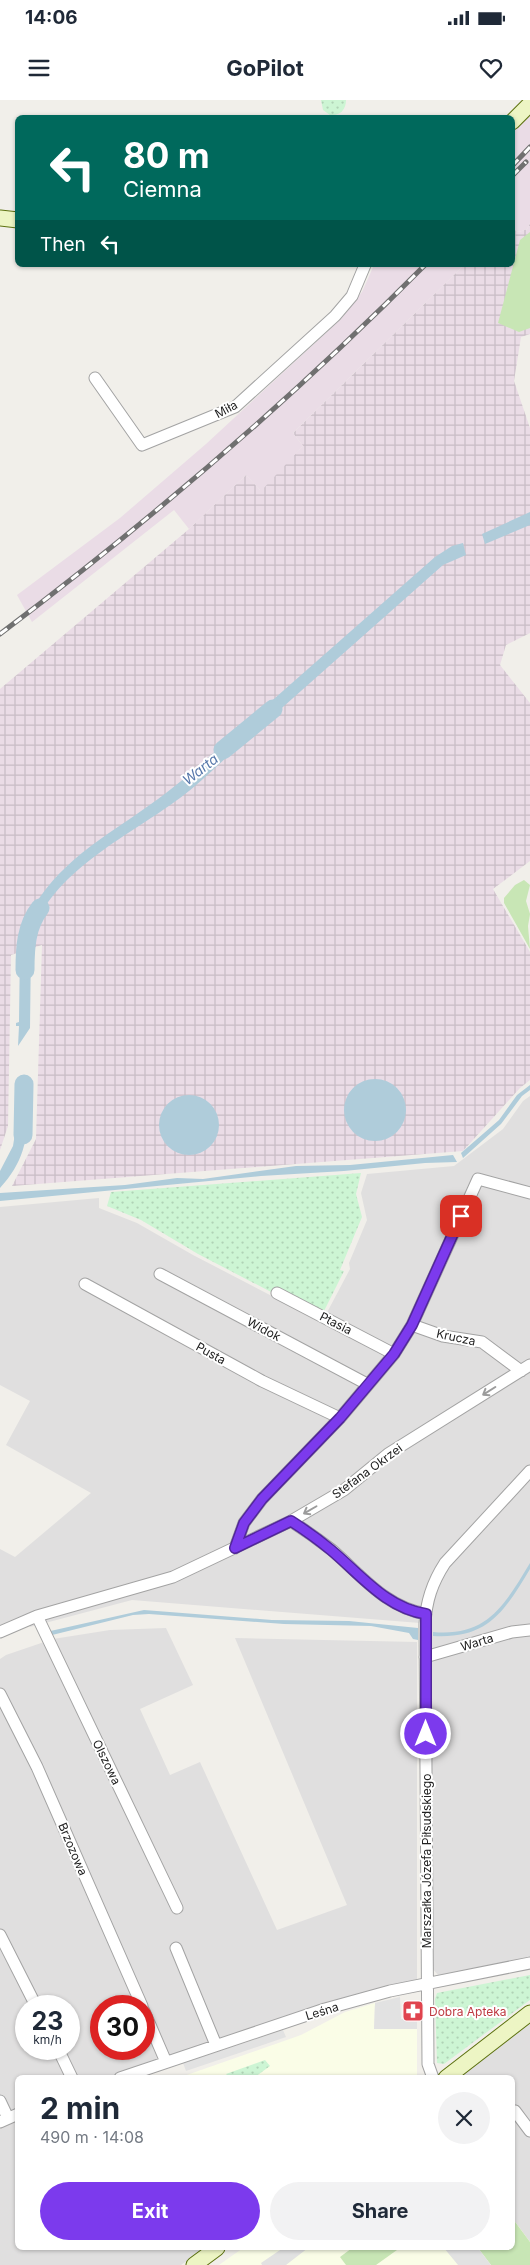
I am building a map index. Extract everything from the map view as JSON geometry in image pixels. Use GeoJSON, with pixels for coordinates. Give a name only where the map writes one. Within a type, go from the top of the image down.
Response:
{"type":"FeatureCollection","features":[{"type":"Feature","properties":{"kind":"street"},"geometry":{"type":"LineString","coordinates":[[515,119],[530,104]]}},
{"type":"Feature","properties":{"kind":"street"},"geometry":{"type":"LineString","coordinates":[[0,218],[15,220]]}},
{"type":"Feature","properties":{"kind":"street","name":"Miła"},"geometry":{"type":"LineString","coordinates":[[95,378],[142,445],[235,406],[341,309],[358,286],[364,267]]}},
{"type":"Feature","properties":{"kind":"street"},"geometry":{"type":"LineString","coordinates":[[235,1548],[244,1523],[262,1499],[340,1418],[394,1354],[412,1325],[478,1179],[530,1193]]}},
{"type":"Feature","properties":{"kind":"street","name":"Widok"},"geometry":{"type":"LineString","coordinates":[[160,1274],[367,1384]]}},
{"type":"Feature","properties":{"kind":"street","name":"Pusta"},"geometry":{"type":"LineString","coordinates":[[85,1284],[262,1381],[340,1418]]}},
{"type":"Feature","properties":{"kind":"street","name":"Ptasia"},"geometry":{"type":"LineString","coordinates":[[277,1293],[394,1354]]}},
{"type":"Feature","properties":{"kind":"street","name":"Krucza"},"geometry":{"type":"LineString","coordinates":[[412,1325],[443,1336],[482,1342],[526,1368]]}},
{"type":"Feature","properties":{"kind":"street","name":"Stefana Okrzei"},"geometry":{"type":"LineString","coordinates":[[0,1632],[173,1578],[291,1521],[344,1490],[388,1454],[526,1368]]}},
{"type":"Feature","properties":{"kind":"street","name":"Marszałka Józefa Piłsudskiego"},"geometry":{"type":"LineString","coordinates":[[432,2075],[428,2064],[426,1619],[431,1589],[445,1563],[530,1471]]}},
{"type":"Feature","properties":{"kind":"street"},"geometry":{"type":"LineString","coordinates":[[291,1521],[332,1551],[371,1587],[396,1605],[426,1619]]}},
{"type":"Feature","properties":{"kind":"street","name":"Olszowa"},"geometry":{"type":"LineString","coordinates":[[39,1621],[178,1908]]}},
{"type":"Feature","properties":{"kind":"street","name":"Warta"},"geometry":{"type":"LineString","coordinates":[[426,1657],[512,1632],[530,1630]]}},
{"type":"Feature","properties":{"kind":"street","name":"Brzozowa"},"geometry":{"type":"LineString","coordinates":[[0,1694],[37,1767],[137,1995]]}},
{"type":"Feature","properties":{"kind":"street"},"geometry":{"type":"LineString","coordinates":[[0,1935],[30,1995]]}},
{"type":"Feature","properties":{"kind":"street"},"geometry":{"type":"LineString","coordinates":[[176,1948],[216,2045]]}},
{"type":"Feature","properties":{"kind":"street","name":"Leśna"},"geometry":{"type":"LineString","coordinates":[[129,2075],[325,2009],[390,1991],[530,1963]]}},
{"type":"Feature","properties":{"kind":"street"},"geometry":{"type":"LineString","coordinates":[[450,2075],[530,2013]]}},
{"type":"Feature","properties":{"kind":"street"},"geometry":{"type":"LineString","coordinates":[[155,2036],[166,2062]]}},
{"type":"Feature","properties":{"kind":"street"},"geometry":{"type":"LineString","coordinates":[[63,2060],[71,2075]]}},
{"type":"Feature","properties":{"kind":"street"},"geometry":{"type":"LineString","coordinates":[[0,2101],[9,2118]]}},
{"type":"Feature","properties":{"kind":"street"},"geometry":{"type":"LineString","coordinates":[[515,2112],[530,2131]]}},
{"type":"Feature","properties":{"kind":"street"},"geometry":{"type":"LineString","coordinates":[[194,2265],[214,2250]]}},
{"type":"Feature","properties":{"kind":"shaded area"},"geometry":{"type":"Polygon","coordinates":[[[530,114],[530,223],[527,229],[519,232],[515,230],[515,130],[530,114]]]}},
{"type":"Feature","properties":{"kind":"shaded area"},"geometry":{"type":"Polygon","coordinates":[[[530,223],[530,334],[521,337],[514,381],[530,428],[530,633],[506,645],[500,665],[530,703],[530,861],[493,889],[530,952],[530,1080],[520,1088],[463,1151],[12,1186],[36,1139],[42,945],[11,955],[8,1126],[0,1150],[0,689],[189,529],[246,475],[260,490],[303,446],[293,433],[462,267],[515,267],[515,230],[519,232],[527,229],[530,223]]]}},
{"type":"Feature","properties":{"kind":"shaded area"},"geometry":{"type":"Polygon","coordinates":[[[373,267],[462,267],[293,433],[303,446],[261,491],[246,475],[189,529],[174,510],[32,622],[17,595],[120,518],[206,444],[341,319],[362,292],[373,267]]]}},
{"type":"Feature","properties":{"kind":"shaded area"},"geometry":{"type":"Polygon","coordinates":[[[530,1096],[530,1465],[445,1556],[420,1623],[132,1600],[30,1627],[28,1616],[0,1628],[0,1549],[15,1557],[91,1493],[6,1445],[30,1401],[0,1385],[0,1207],[99,1198],[99,1208],[137,1223],[193,1255],[322,1322],[350,1269],[349,1263],[367,1220],[361,1193],[367,1174],[454,1166],[503,1129],[523,1101],[530,1096]]]}},
{"type":"Feature","properties":{"kind":"shaded area"},"geometry":{"type":"Polygon","coordinates":[[[530,1478],[530,1958],[438,1975],[432,1968],[429,1638],[432,1602],[445,1571],[530,1478]]]}},
{"type":"Feature","properties":{"kind":"shaded area"},"geometry":{"type":"Polygon","coordinates":[[[166,1628],[193,1685],[140,1709],[170,1775],[200,1762],[277,1930],[347,1905],[235,1638],[417,1642],[417,1979],[210,2043],[115,2075],[15,2075],[15,2250],[202,2250],[181,2265],[0,2265],[0,1659],[6,1655],[53,1639],[110,1630],[166,1628]]]}},
{"type":"Feature","properties":{"kind":"shaded area"},"geometry":{"type":"Polygon","coordinates":[[[400,1997],[401,2019],[417,2019],[417,2029],[374,2029],[375,2003],[400,1997]]]}},
{"type":"Feature","properties":{"kind":"shaded area"},"geometry":{"type":"Polygon","coordinates":[[[375,2003],[374,2029],[417,2029],[417,2075],[187,2075],[301,2035],[345,2012],[375,2003]]]}},
{"type":"Feature","properties":{"kind":"shaded area"},"geometry":{"type":"Polygon","coordinates":[[[530,2024],[530,2242],[515,2222],[515,2075],[462,2075],[530,2024]]]}},
{"type":"Feature","properties":{"kind":"shaded area"},"geometry":{"type":"Polygon","coordinates":[[[283,2030],[286,2037],[186,2071],[183,2063],[283,2030]]]}},
{"type":"Feature","properties":{"kind":"shaded area"},"geometry":{"type":"Polygon","coordinates":[[[515,2222],[530,2242],[530,2265],[219,2265],[240,2250],[515,2250],[515,2222]]]}},
{"type":"Feature","properties":{"kind":"shaded area"},"geometry":{"type":"Polygon","coordinates":[[[280,2250],[305,2250],[286,2265],[262,2265],[261,2263],[280,2250]]]}},
{"type":"Feature","properties":{"kind":"shaded area"},"geometry":{"type":"Polygon","coordinates":[[[446,2250],[480,2250],[491,2265],[458,2265],[446,2250]]]}},
{"type":"Feature","properties":{"kind":"green space"},"geometry":{"type":"Polygon","coordinates":[[[321,100],[346,100],[345,107],[342,112],[330,115],[323,110],[321,100]]]}},
{"type":"Feature","properties":{"kind":"green space"},"geometry":{"type":"Polygon","coordinates":[[[530,232],[530,328],[519,332],[498,323],[513,267],[515,267],[520,240],[530,232]]]}},
{"type":"Feature","properties":{"kind":"green space"},"geometry":{"type":"Polygon","coordinates":[[[524,880],[530,885],[526,901],[530,914],[528,926],[530,949],[504,903],[504,898],[515,885],[524,880]]]}},
{"type":"Feature","properties":{"kind":"green space"},"geometry":{"type":"Polygon","coordinates":[[[361,1173],[356,1194],[362,1217],[340,1270],[344,1271],[324,1311],[273,1293],[198,1254],[141,1220],[107,1206],[111,1192],[361,1173]]]}},
{"type":"Feature","properties":{"kind":"green space"},"geometry":{"type":"Polygon","coordinates":[[[530,1975],[530,2000],[444,2064],[437,2063],[435,1999],[437,1993],[530,1975]]]}},
{"type":"Feature","properties":{"kind":"green space"},"geometry":{"type":"Polygon","coordinates":[[[265,2060],[270,2066],[258,2075],[226,2074],[265,2060]]]}},
{"type":"Feature","properties":{"kind":"green space"},"geometry":{"type":"Polygon","coordinates":[[[515,2222],[530,2242],[530,2265],[491,2265],[480,2250],[515,2250],[515,2222]]]}},
{"type":"Feature","properties":{"kind":"green space"},"geometry":{"type":"Polygon","coordinates":[[[349,2250],[397,2250],[376,2265],[346,2265],[340,2257],[349,2250]]]}},
{"type":"Feature","properties":{"kind":"water"},"geometry":{"type":"Polygon","coordinates":[[[530,512],[530,525],[485,544],[482,534],[530,512]]]}},
{"type":"Feature","properties":{"kind":"water"},"geometry":{"type":"Polygon","coordinates":[[[463,543],[466,555],[443,565],[257,730],[249,721],[435,557],[452,546],[463,543]]]}},
{"type":"Feature","properties":{"kind":"water"},"geometry":{"type":"Polygon","coordinates":[[[238,731],[246,739],[213,770],[161,812],[97,854],[59,888],[45,908],[34,929],[23,931],[27,918],[37,901],[67,866],[98,840],[175,786],[238,731]]]}},
{"type":"Feature","properties":{"kind":"water"},"geometry":{"type":"Polygon","coordinates":[[[31,944],[30,1028],[18,1046],[19,1026],[16,1026],[16,1023],[19,1022],[20,947],[31,944]]]}},
{"type":"Feature","properties":{"kind":"water"},"geometry":{"type":"Polygon","coordinates":[[[375,1079],[387,1081],[397,1088],[404,1098],[406,1110],[404,1122],[397,1132],[387,1139],[375,1141],[363,1139],[353,1132],[346,1122],[344,1110],[346,1098],[353,1088],[363,1081],[375,1079]]]}},
{"type":"Feature","properties":{"kind":"water"},"geometry":{"type":"Polygon","coordinates":[[[530,1085],[530,1090],[522,1096],[501,1124],[463,1158],[461,1153],[499,1120],[517,1095],[530,1085]]]}},
{"type":"Feature","properties":{"kind":"water"},"geometry":{"type":"Polygon","coordinates":[[[183,1095],[195,1095],[206,1100],[214,1108],[219,1119],[217,1137],[206,1150],[195,1155],[183,1155],[172,1150],[164,1142],[159,1131],[159,1119],[164,1108],[172,1100],[183,1095]]]}},
{"type":"Feature","properties":{"kind":"water"},"geometry":{"type":"Polygon","coordinates":[[[28,1108],[27,1130],[23,1151],[8,1179],[0,1188],[0,1171],[13,1146],[16,1127],[15,1113],[28,1108]]]}},
{"type":"Feature","properties":{"kind":"water"},"geometry":{"type":"Polygon","coordinates":[[[453,1155],[457,1162],[261,1176],[0,1201],[0,1193],[125,1185],[177,1178],[203,1179],[296,1166],[350,1165],[453,1155]]]}},
{"type":"Feature","properties":{"kind":"water"},"geometry":{"type":"Polygon","coordinates":[[[530,1563],[530,1569],[512,1598],[492,1620],[468,1633],[452,1636],[433,1636],[433,1632],[452,1632],[468,1629],[493,1615],[512,1592],[530,1563]]]}},
{"type":"Feature","properties":{"kind":"water"},"geometry":{"type":"Polygon","coordinates":[[[144,1610],[272,1620],[349,1621],[418,1628],[418,1640],[413,1639],[409,1633],[371,1626],[284,1624],[149,1614],[133,1615],[48,1636],[46,1632],[144,1610]]]}},
{"type":"Feature","properties":{"kind":"waterway","name":"Warta"},"geometry":{"type":"LineString","coordinates":[[223,750],[273,709]]}},
{"type":"Feature","properties":{"kind":"waterway","name":"Warta"},"geometry":{"type":"LineString","coordinates":[[25,970],[29,930],[40,908]]}},
{"type":"Feature","properties":{"kind":"waterway","name":"Warta"},"geometry":{"type":"LineString","coordinates":[[23,1135],[24,1084]]}},
{"type":"Feature","properties":{"kind":"railway"},"geometry":{"type":"LineString","coordinates":[[515,163],[530,147]]}},
{"type":"Feature","properties":{"kind":"railway"},"geometry":{"type":"LineString","coordinates":[[515,173],[526,162]]}},
{"type":"Feature","properties":{"kind":"railway"},"geometry":{"type":"LineString","coordinates":[[0,634],[166,503],[324,363],[423,267]]}},
{"type":"Feature","properties":{"kind":"place","name":"Dobra Apteka"},"geometry":{"type":"Point","coordinates":[413,2011]}},
{"type":"Feature","properties":{"kind":"route"},"geometry":{"type":"LineString","coordinates":[[426,1734],[426,1614],[413,1612],[396,1605],[371,1587],[332,1551],[291,1521],[235,1548],[238,1534],[244,1523],[262,1499],[286,1477],[340,1418],[394,1354],[412,1325],[461,1216]]}}]}
